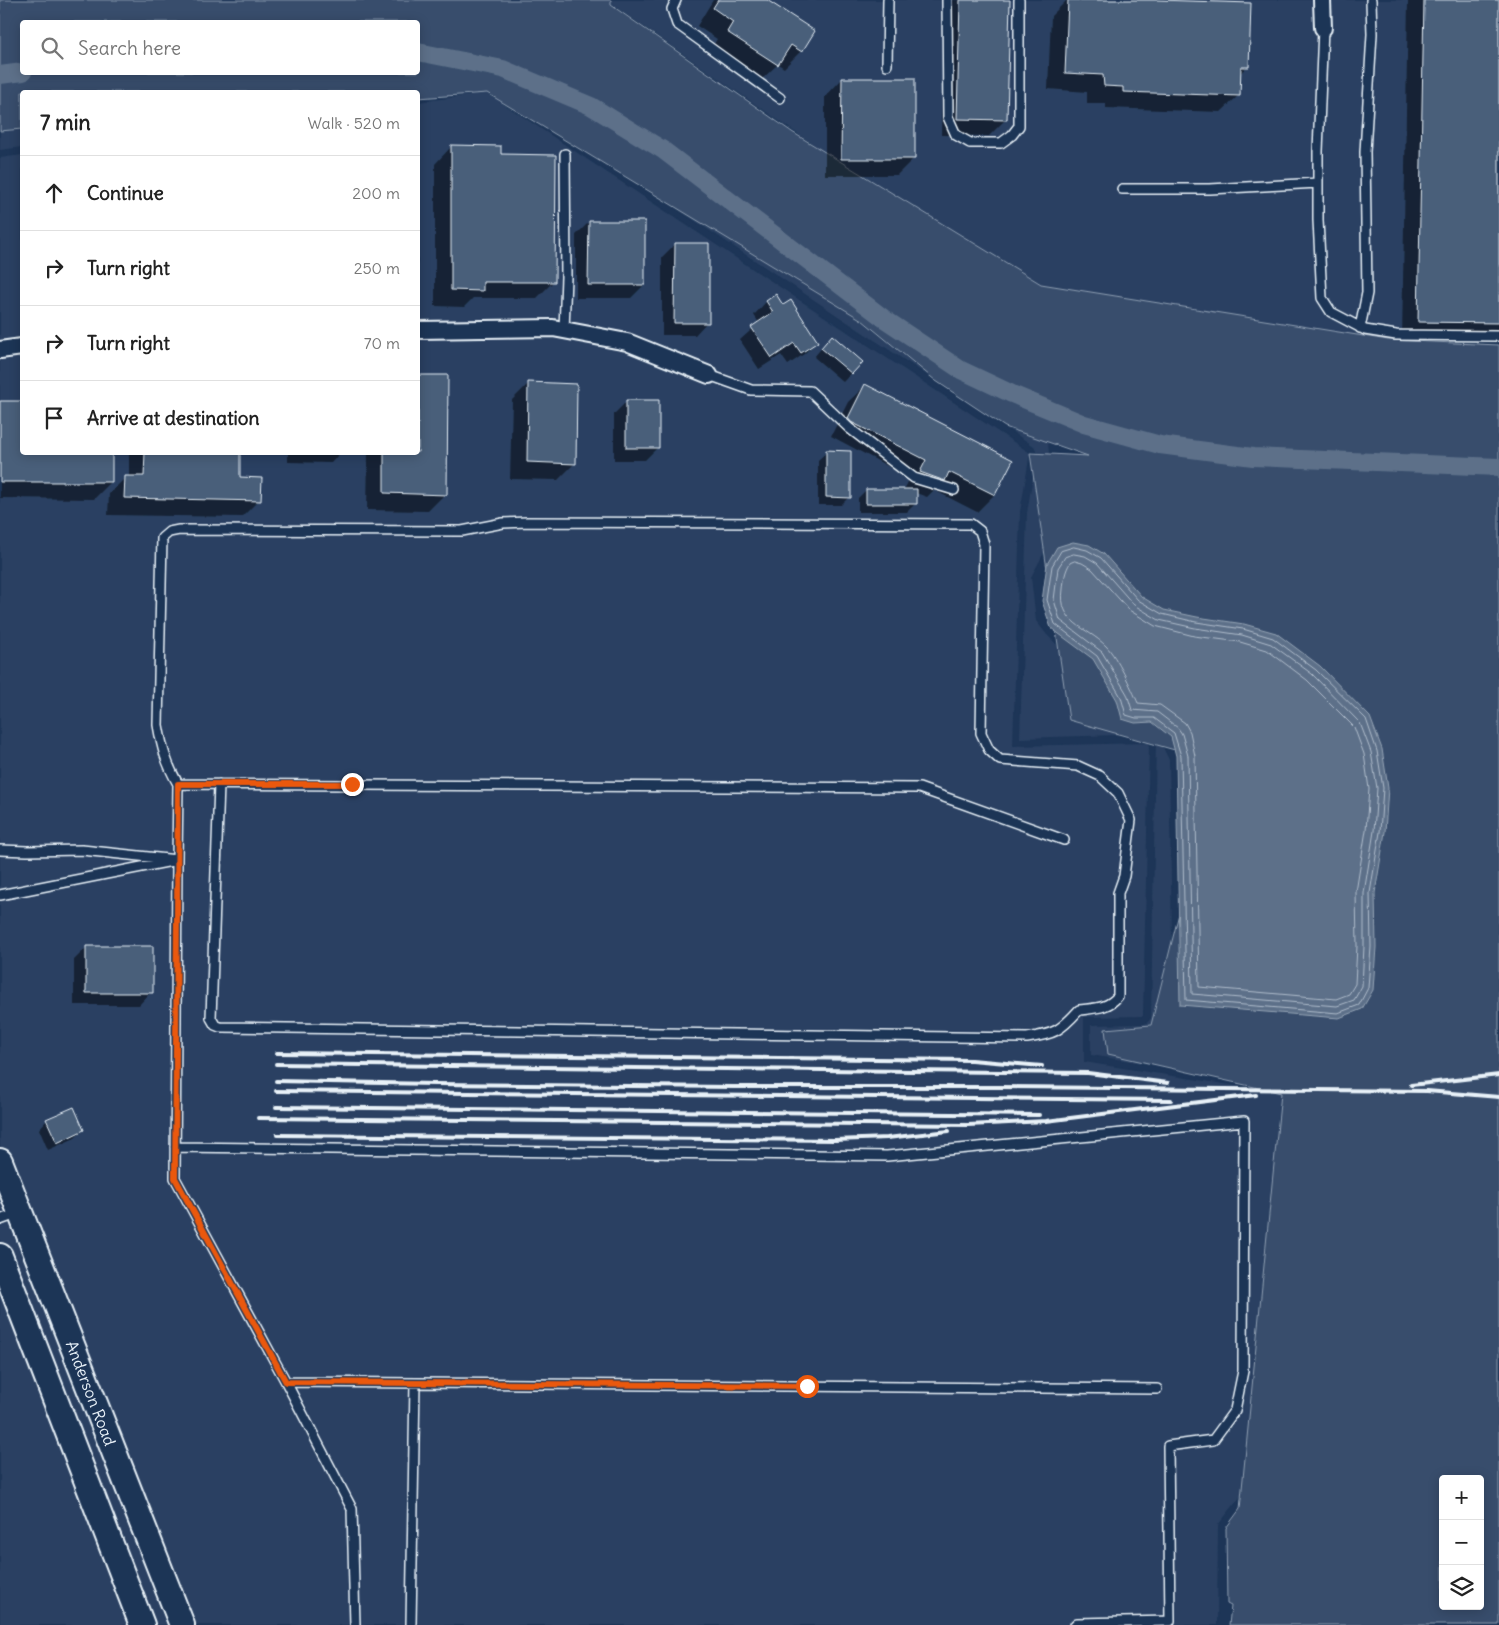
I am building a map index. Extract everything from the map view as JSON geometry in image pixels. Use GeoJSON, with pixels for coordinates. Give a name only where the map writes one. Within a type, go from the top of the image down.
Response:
{"type":"FeatureCollection","features":[{"type":"Feature","properties":{"kind":"main road","name":"Anderson Road"},"geometry":{"type":"LineString","coordinates":[[0,1161],[10,1216],[182,1625]]}},
{"type":"Feature","properties":{"kind":"main road"},"geometry":{"type":"LineString","coordinates":[[0,1256],[142,1625]]}},
{"type":"Feature","properties":{"kind":"street"},"geometry":{"type":"LineString","coordinates":[[1322,0],[1322,28]]}},
{"type":"Feature","properties":{"kind":"street"},"geometry":{"type":"LineString","coordinates":[[420,330],[553,328],[626,342],[709,375]]}},
{"type":"Feature","properties":{"kind":"street"},"geometry":{"type":"LineString","coordinates":[[0,350],[20,347]]}},
{"type":"Feature","properties":{"kind":"lane"},"geometry":{"type":"LineString","coordinates":[[676,0],[672,9],[677,24],[780,98]]}},
{"type":"Feature","properties":{"kind":"lane"},"geometry":{"type":"LineString","coordinates":[[887,65],[888,0]]}},
{"type":"Feature","properties":{"kind":"lane"},"geometry":{"type":"LineString","coordinates":[[947,0],[948,117],[956,135],[970,143],[1001,143],[1012,135],[1019,126],[1019,0]]}},
{"type":"Feature","properties":{"kind":"lane"},"geometry":{"type":"LineString","coordinates":[[1360,328],[1367,293],[1365,152],[1372,34],[1371,0]]}},
{"type":"Feature","properties":{"kind":"lane"},"geometry":{"type":"LineString","coordinates":[[1322,28],[1318,183],[1322,298],[1331,312],[1365,330],[1396,335],[1499,336]]}},
{"type":"Feature","properties":{"kind":"lane"},"geometry":{"type":"LineString","coordinates":[[564,330],[566,277],[565,154]]}},
{"type":"Feature","properties":{"kind":"lane"},"geometry":{"type":"LineString","coordinates":[[1122,189],[1210,189],[1318,183]]}},
{"type":"Feature","properties":{"kind":"lane"},"geometry":{"type":"LineString","coordinates":[[709,375],[751,390],[810,391],[849,428],[914,478],[954,490]]}},
{"type":"Feature","properties":{"kind":"lane"},"geometry":{"type":"LineString","coordinates":[[219,784],[211,1018],[215,1025],[220,1027],[1026,1038],[1050,1035],[1064,1027],[1079,1010],[1106,1006],[1118,996],[1118,893],[1124,876],[1131,820],[1118,793],[1100,776],[1078,766],[1000,760],[989,750],[981,733],[984,544],[980,531],[971,524],[527,522],[503,523],[462,531],[179,530],[169,532],[162,538],[158,725],[167,764],[178,784],[175,1178],[352,1508],[355,1625]]}},
{"type":"Feature","properties":{"kind":"lane"},"geometry":{"type":"LineString","coordinates":[[178,784],[919,788],[1064,840]]}},
{"type":"Feature","properties":{"kind":"lane"},"geometry":{"type":"LineString","coordinates":[[0,850],[82,850],[177,860]]}},
{"type":"Feature","properties":{"kind":"lane"},"geometry":{"type":"LineString","coordinates":[[0,895],[177,860]]}},
{"type":"Feature","properties":{"kind":"lane"},"geometry":{"type":"LineString","coordinates":[[175,1146],[887,1156],[1244,1121],[1243,1371],[1235,1410],[1213,1440],[1168,1446],[1170,1621],[1078,1623],[1075,1625]]}},
{"type":"Feature","properties":{"kind":"lane"},"geometry":{"type":"LineString","coordinates":[[286,1382],[1157,1389]]}},
{"type":"Feature","properties":{"kind":"lane"},"geometry":{"type":"LineString","coordinates":[[412,1625],[415,1383]]}},
{"type":"Feature","properties":{"kind":"shaded area"},"geometry":{"type":"Polygon","coordinates":[[[0,0],[611,0],[611,5],[792,132],[1041,284],[1388,340],[1499,345],[1499,1625],[1229,1625],[1231,1606],[1227,1604],[1226,1528],[1240,1509],[1281,1093],[1108,1054],[1105,1029],[1151,1025],[1217,762],[1069,720],[1030,453],[1088,456],[1005,427],[936,381],[862,320],[487,93],[420,98],[420,90],[20,90],[20,129],[0,131],[0,0]]]}},
{"type":"Feature","properties":{"kind":"shaded area"},"geometry":{"type":"Polygon","coordinates":[[[611,0],[1499,0],[1499,337],[1388,340],[1041,284],[818,148],[611,4],[611,0]]]}},
{"type":"Feature","properties":{"kind":"shaded area"},"geometry":{"type":"Polygon","coordinates":[[[487,93],[1030,453],[1020,512],[1013,746],[1149,743],[1143,1016],[1084,1017],[1084,1062],[1281,1093],[1282,1444],[1218,1525],[1217,1625],[0,1625],[0,158],[20,155],[20,455],[420,455],[420,102],[487,93]]]}},
{"type":"Feature","properties":{"kind":"shaded area"},"geometry":{"type":"Polygon","coordinates":[[[20,94],[20,147],[0,150],[0,97],[20,94]]]}},
{"type":"Feature","properties":{"kind":"shaded area"},"geometry":{"type":"Polygon","coordinates":[[[536,115],[802,272],[936,381],[536,115]]]}},
{"type":"Feature","properties":{"kind":"shaded area"},"geometry":{"type":"Polygon","coordinates":[[[1005,427],[1048,442],[1055,532],[1031,577],[1036,621],[1077,665],[1158,737],[1169,760],[1173,1005],[1282,1085],[1091,1055],[1091,1025],[1144,1024],[1151,1018],[1156,740],[1149,734],[1020,738],[1027,513],[1037,452],[1034,446],[1005,427]]]}},
{"type":"Feature","properties":{"kind":"water"},"geometry":{"type":"Polygon","coordinates":[[[1073,542],[1089,545],[1104,554],[1142,597],[1164,610],[1244,624],[1276,633],[1320,666],[1370,717],[1382,749],[1388,788],[1385,832],[1375,893],[1376,947],[1373,990],[1362,1009],[1339,1018],[1180,1005],[1176,756],[1171,737],[1152,722],[1135,723],[1122,719],[1117,700],[1093,659],[1051,628],[1042,601],[1047,564],[1057,547],[1073,542]]]}},
{"type":"Feature","properties":{"kind":"building"},"geometry":{"type":"Polygon","coordinates":[[[718,0],[767,0],[815,31],[802,52],[791,45],[778,65],[727,32],[733,22],[713,8],[718,0]]]}},
{"type":"Feature","properties":{"kind":"building"},"geometry":{"type":"Polygon","coordinates":[[[960,0],[1010,0],[1007,120],[957,119],[960,0]]]}},
{"type":"Feature","properties":{"kind":"building"},"geometry":{"type":"Polygon","coordinates":[[[1068,0],[1251,3],[1249,67],[1241,67],[1240,96],[1123,92],[1123,87],[1104,86],[1103,75],[1065,73],[1068,0]]]}},
{"type":"Feature","properties":{"kind":"building"},"geometry":{"type":"Polygon","coordinates":[[[1424,0],[1499,0],[1499,323],[1418,322],[1424,0]]]}},
{"type":"Feature","properties":{"kind":"building"},"geometry":{"type":"Polygon","coordinates":[[[842,78],[915,78],[915,159],[841,159],[842,78]]]}},
{"type":"Feature","properties":{"kind":"building"},"geometry":{"type":"Polygon","coordinates":[[[451,145],[501,146],[501,154],[556,155],[555,282],[483,282],[483,291],[451,290],[451,145]]]}},
{"type":"Feature","properties":{"kind":"building"},"geometry":{"type":"Polygon","coordinates":[[[589,221],[645,221],[645,285],[588,285],[589,221]]]}},
{"type":"Feature","properties":{"kind":"building"},"geometry":{"type":"Polygon","coordinates":[[[675,243],[709,243],[709,323],[674,323],[675,243]]]}},
{"type":"Feature","properties":{"kind":"building"},"geometry":{"type":"Polygon","coordinates":[[[776,294],[783,305],[791,300],[818,342],[801,353],[794,343],[772,358],[751,327],[773,312],[766,301],[776,294]]]}},
{"type":"Feature","properties":{"kind":"building"},"geometry":{"type":"Polygon","coordinates":[[[832,335],[863,362],[852,374],[821,348],[832,335]]]}},
{"type":"Feature","properties":{"kind":"building"},"geometry":{"type":"Polygon","coordinates":[[[420,375],[448,375],[447,495],[384,493],[384,455],[420,455],[420,375]]]}},
{"type":"Feature","properties":{"kind":"building"},"geometry":{"type":"Polygon","coordinates":[[[528,382],[577,384],[576,464],[527,462],[528,382]]]}},
{"type":"Feature","properties":{"kind":"building"},"geometry":{"type":"Polygon","coordinates":[[[865,384],[1013,460],[995,495],[949,472],[945,481],[920,472],[926,460],[851,422],[848,418],[865,384]]]}},
{"type":"Feature","properties":{"kind":"building"},"geometry":{"type":"Polygon","coordinates":[[[626,400],[659,400],[659,448],[626,448],[626,400]]]}},
{"type":"Feature","properties":{"kind":"building"},"geometry":{"type":"Polygon","coordinates":[[[0,401],[20,401],[20,455],[112,455],[112,482],[0,482],[0,401]]]}},
{"type":"Feature","properties":{"kind":"building"},"geometry":{"type":"Polygon","coordinates":[[[826,450],[851,451],[851,498],[826,497],[826,450]]]}},
{"type":"Feature","properties":{"kind":"building"},"geometry":{"type":"Polygon","coordinates":[[[145,455],[240,455],[240,477],[262,478],[261,501],[124,498],[125,476],[144,476],[145,455]]]}},
{"type":"Feature","properties":{"kind":"building"},"geometry":{"type":"Polygon","coordinates":[[[866,489],[917,489],[917,504],[866,504],[866,489]]]}},
{"type":"Feature","properties":{"kind":"building"},"geometry":{"type":"Polygon","coordinates":[[[86,946],[153,946],[153,993],[86,993],[86,946]]]}},
{"type":"Feature","properties":{"kind":"building"},"geometry":{"type":"Polygon","coordinates":[[[74,1107],[84,1130],[57,1143],[46,1119],[74,1107]]]}},
{"type":"Feature","properties":{"kind":"waterway"},"geometry":{"type":"LineString","coordinates":[[420,52],[503,69],[591,106],[663,150],[886,320],[961,370],[1084,424],[1160,445],[1253,457],[1499,467]]}},
{"type":"Feature","properties":{"kind":"waterway"},"geometry":{"type":"LineString","coordinates":[[0,75],[20,72]]}},
{"type":"Feature","properties":{"kind":"railway"},"geometry":{"type":"LineString","coordinates":[[277,1053],[971,1060],[1042,1066]]}},
{"type":"Feature","properties":{"kind":"railway"},"geometry":{"type":"LineString","coordinates":[[276,1064],[1088,1073],[1168,1083]]}},
{"type":"Feature","properties":{"kind":"railway"},"geometry":{"type":"LineString","coordinates":[[1411,1085],[1499,1075]]}},
{"type":"Feature","properties":{"kind":"railway"},"geometry":{"type":"LineString","coordinates":[[276,1081],[734,1087],[1001,1087],[1427,1091],[1499,1097]]}},
{"type":"Feature","properties":{"kind":"railway"},"geometry":{"type":"LineString","coordinates":[[276,1091],[1171,1100]]}},
{"type":"Feature","properties":{"kind":"railway"},"geometry":{"type":"LineString","coordinates":[[258,1118],[968,1125],[1046,1121],[1256,1095]]}},
{"type":"Feature","properties":{"kind":"railway"},"geometry":{"type":"LineString","coordinates":[[276,1107],[1039,1115]]}},
{"type":"Feature","properties":{"kind":"railway"},"geometry":{"type":"LineString","coordinates":[[277,1135],[835,1140],[887,1138],[949,1131]]}},
{"type":"Feature","properties":{"kind":"route"},"geometry":{"type":"LineString","coordinates":[[352,784],[178,784],[175,1178],[286,1382],[807,1386]]}}]}
